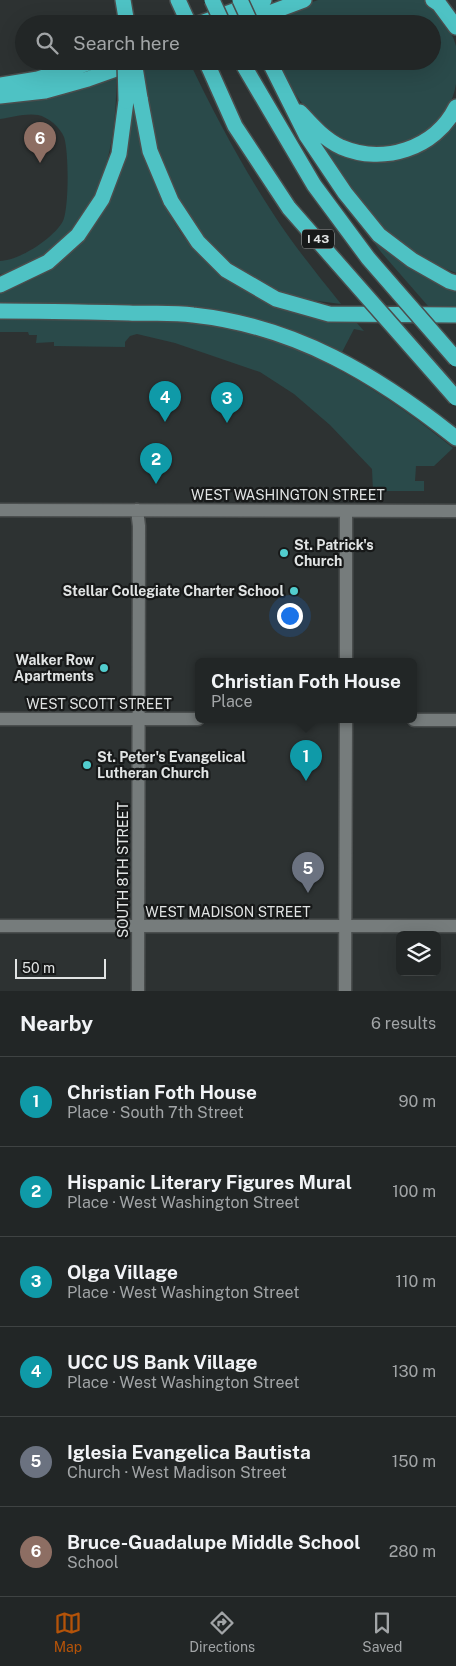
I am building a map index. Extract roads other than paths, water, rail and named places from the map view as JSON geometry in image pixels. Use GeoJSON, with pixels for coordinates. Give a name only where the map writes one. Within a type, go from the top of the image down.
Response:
{"type":"FeatureCollection","features":[{"type":"Feature","properties":{"kind":"highway"},"geometry":{"type":"LineString","coordinates":[[178,0],[185,15]]}},
{"type":"Feature","properties":{"kind":"highway"},"geometry":{"type":"LineString","coordinates":[[212,0],[219,15]]}},
{"type":"Feature","properties":{"kind":"highway"},"geometry":{"type":"LineString","coordinates":[[240,0],[247,15]]}},
{"type":"Feature","properties":{"kind":"highway"},"geometry":{"type":"LineString","coordinates":[[223,15],[264,0]]}},
{"type":"Feature","properties":{"kind":"highway"},"geometry":{"type":"LineString","coordinates":[[264,15],[304,0]]}},
{"type":"Feature","properties":{"kind":"highway"},"geometry":{"type":"LineString","coordinates":[[433,0],[439,4],[456,27]]}},
{"type":"Feature","properties":{"kind":"highway"},"geometry":{"type":"LineString","coordinates":[[123,1],[125,15]]}},
{"type":"Feature","properties":{"kind":"highway"},"geometry":{"type":"LineString","coordinates":[[0,84],[38,79],[66,70]]}},
{"type":"Feature","properties":{"kind":"highway"},"geometry":{"type":"LineString","coordinates":[[0,96],[45,91],[112,70]]}},
{"type":"Feature","properties":{"kind":"highway"},"geometry":{"type":"LineString","coordinates":[[127,70],[133,99],[150,150],[171,201],[198,242],[226,270],[276,299],[329,314],[456,314]]}},
{"type":"Feature","properties":{"kind":"highway"},"geometry":{"type":"LineString","coordinates":[[0,285],[48,262],[78,235],[102,199],[119,154],[133,99],[135,70]]}},
{"type":"Feature","properties":{"kind":"highway","name":"I 43"},"geometry":{"type":"LineString","coordinates":[[210,70],[235,126],[290,208],[456,398]]}},
{"type":"Feature","properties":{"kind":"highway","name":"I 43"},"geometry":{"type":"LineString","coordinates":[[246,70],[314,185],[368,258],[456,359]]}},
{"type":"Feature","properties":{"kind":"highway"},"geometry":{"type":"LineString","coordinates":[[274,70],[306,135],[345,193],[379,235],[412,260],[449,282],[456,283]]}},
{"type":"Feature","properties":{"kind":"highway"},"geometry":{"type":"LineString","coordinates":[[285,93],[317,131],[340,146],[374,155],[392,154],[411,148],[426,140],[440,129],[456,107]]}},
{"type":"Feature","properties":{"kind":"highway"},"geometry":{"type":"LineString","coordinates":[[0,279],[16,278]]}},
{"type":"Feature","properties":{"kind":"highway"},"geometry":{"type":"LineString","coordinates":[[0,311],[192,314],[265,328],[319,349],[380,382],[456,438]]}},
{"type":"Feature","properties":{"kind":"street","name":"WEST WASHINGTON STREET"},"geometry":{"type":"LineString","coordinates":[[0,510],[456,511]]}},
{"type":"Feature","properties":{"kind":"street","name":"SOUTH 8TH STREET"},"geometry":{"type":"LineString","coordinates":[[137,510],[139,526],[138,991]]}},
{"type":"Feature","properties":{"kind":"street"},"geometry":{"type":"LineString","coordinates":[[346,511],[346,658]]}},
{"type":"Feature","properties":{"kind":"street","name":"WEST SCOTT STREET"},"geometry":{"type":"LineString","coordinates":[[0,719],[195,719]]}},
{"type":"Feature","properties":{"kind":"street"},"geometry":{"type":"LineString","coordinates":[[417,720],[456,720]]}},
{"type":"Feature","properties":{"kind":"street"},"geometry":{"type":"LineString","coordinates":[[345,991],[346,723]]}},
{"type":"Feature","properties":{"kind":"street","name":"WEST MADISON STREET"},"geometry":{"type":"LineString","coordinates":[[0,926],[456,926]]}},
{"type":"Feature","properties":{"kind":"place","name":"Bruce-Guadalupe Middle School"},"geometry":{"type":"Point","coordinates":[40,163]}},
{"type":"Feature","properties":{"kind":"place","name":"UCC US Bank Village"},"geometry":{"type":"Point","coordinates":[165,422]}},
{"type":"Feature","properties":{"kind":"place","name":"Olga Village"},"geometry":{"type":"Point","coordinates":[227,423]}},
{"type":"Feature","properties":{"kind":"place","name":"Hispanic Literary Figures Mural"},"geometry":{"type":"Point","coordinates":[156,484]}},
{"type":"Feature","properties":{"kind":"place","name":"St. Patrick's Church"},"geometry":{"type":"Point","coordinates":[284,553]}},
{"type":"Feature","properties":{"kind":"place","name":"Stellar Collegiate Charter School"},"geometry":{"type":"Point","coordinates":[294,591]}},
{"type":"Feature","properties":{"kind":"place","name":"Walker Row Apartments"},"geometry":{"type":"Point","coordinates":[104,668]}},
{"type":"Feature","properties":{"kind":"place","name":"St. Peter's Evangelical Lutheran Church"},"geometry":{"type":"Point","coordinates":[87,765]}},
{"type":"Feature","properties":{"kind":"place","name":"Christian Foth House"},"geometry":{"type":"Point","coordinates":[306,781]}},
{"type":"Feature","properties":{"kind":"place","name":"Iglesia Evangelica Bautista"},"geometry":{"type":"Point","coordinates":[308,893]}}]}
